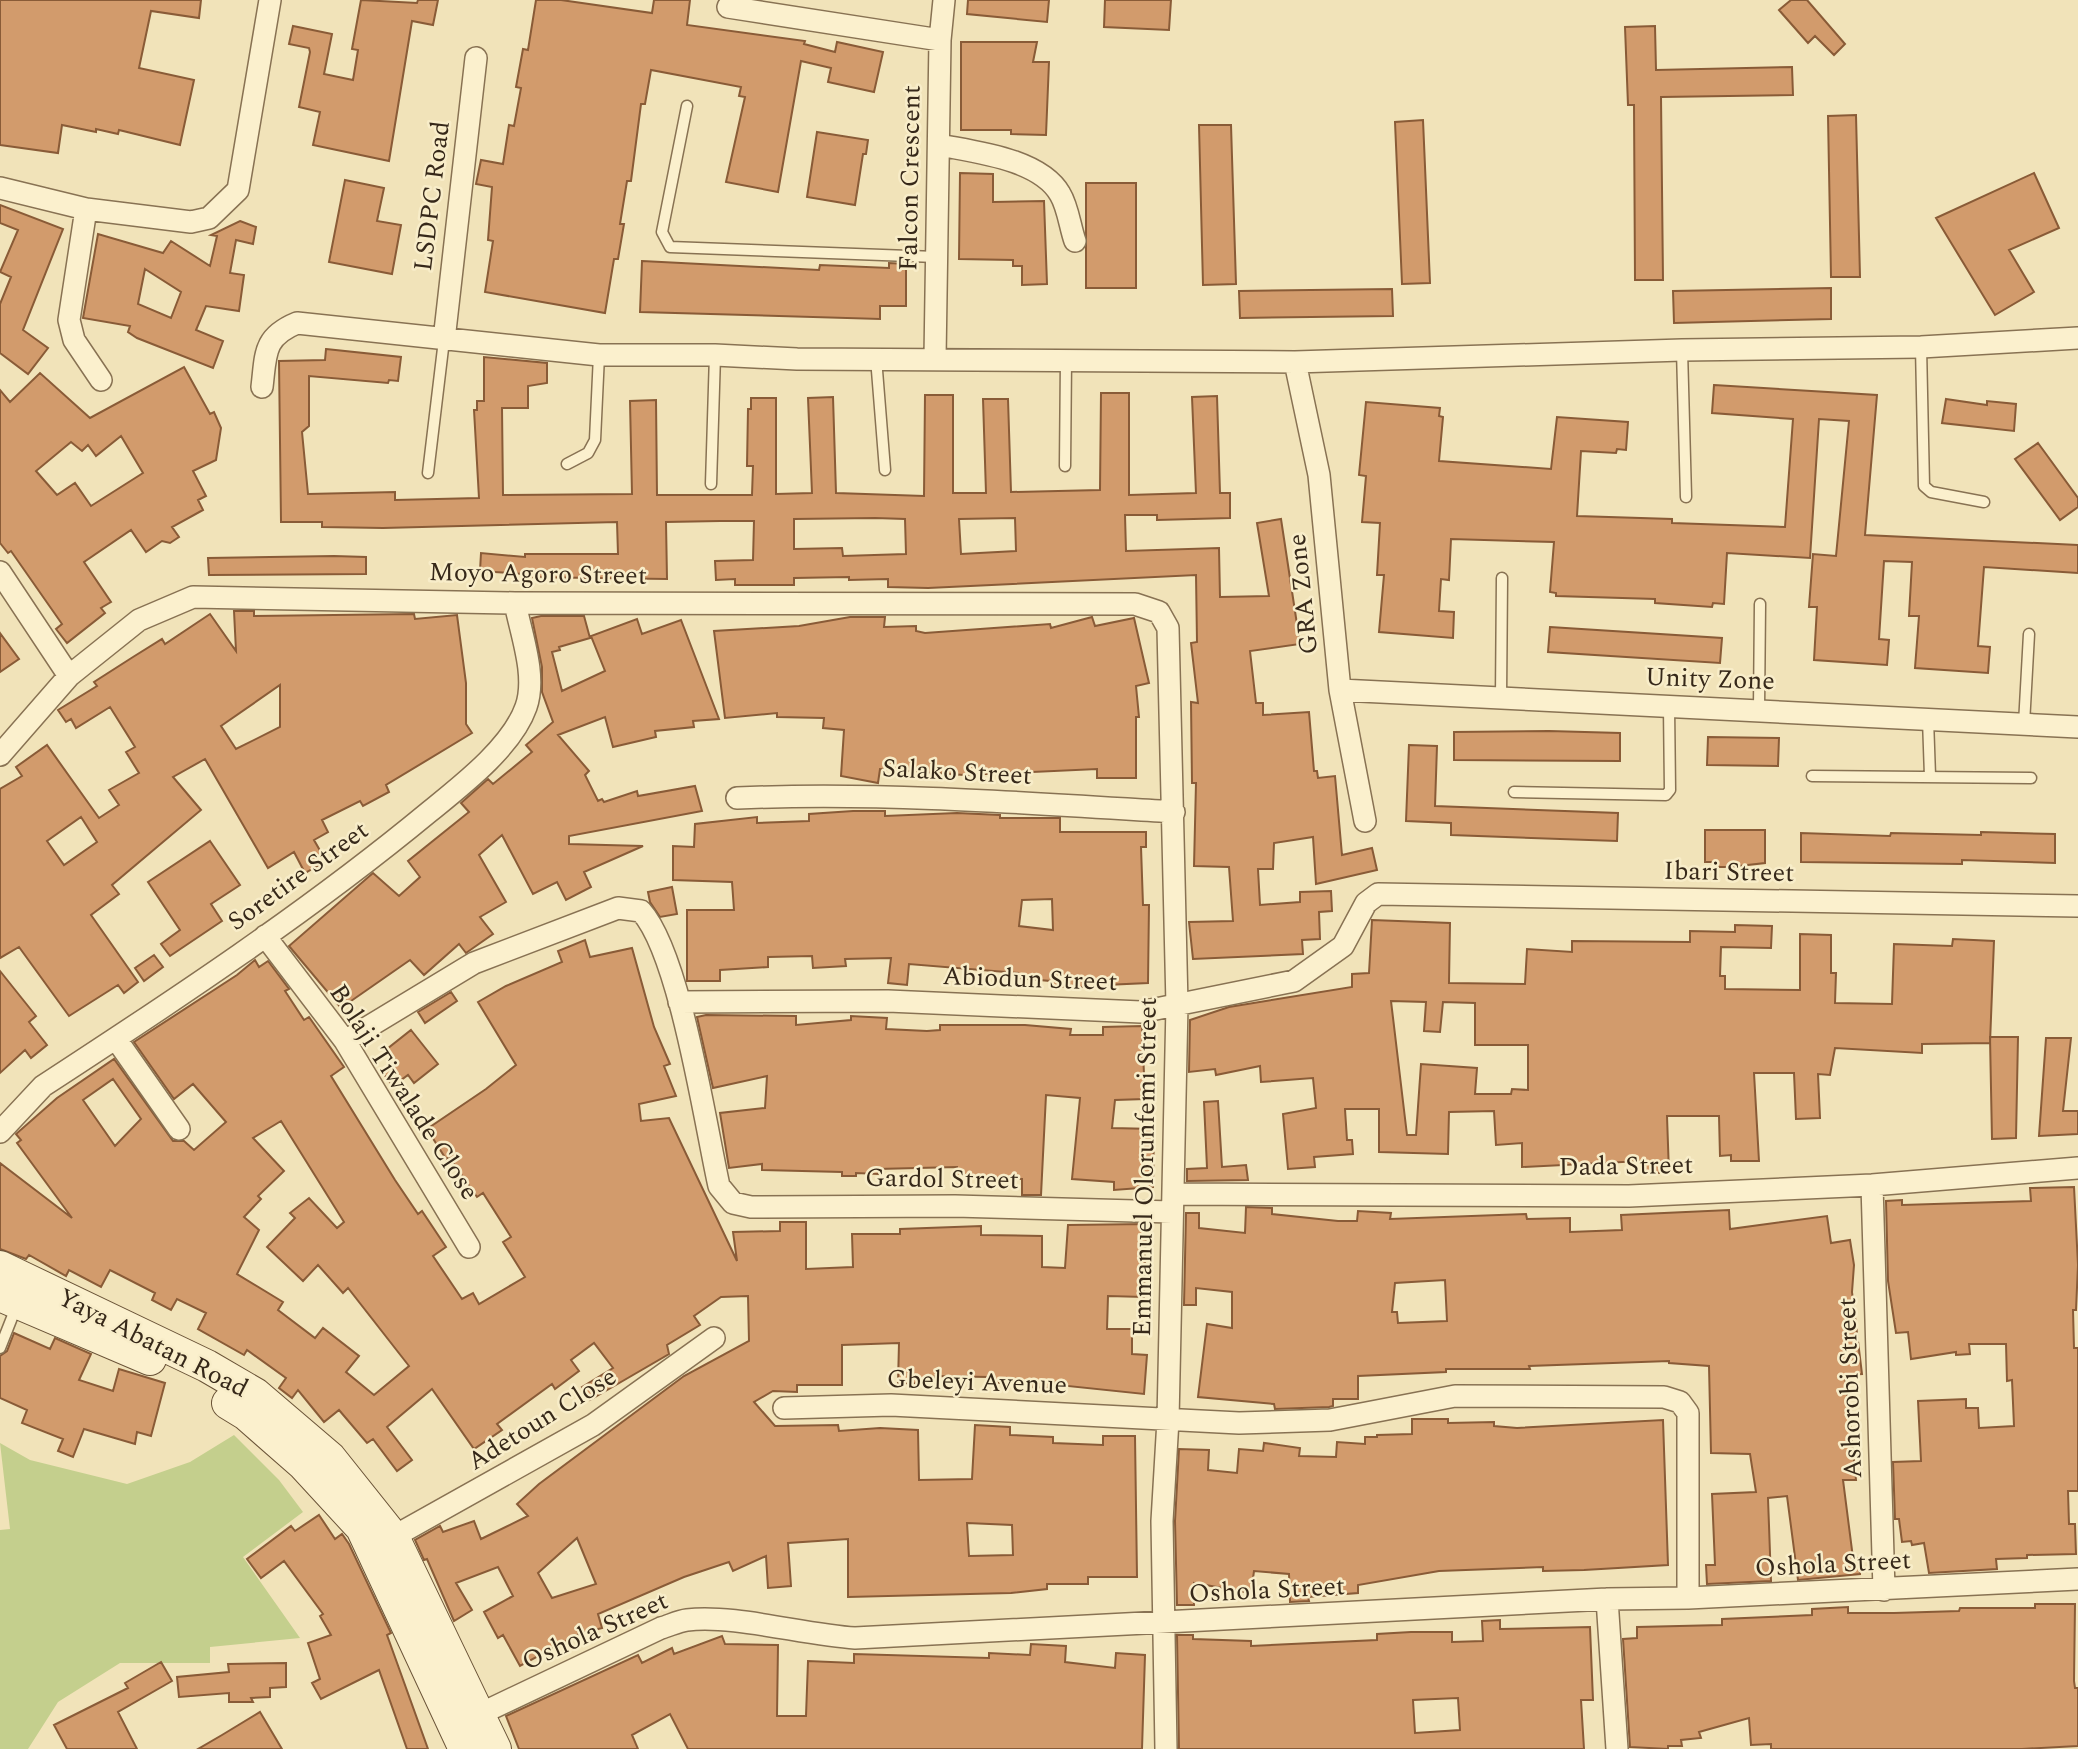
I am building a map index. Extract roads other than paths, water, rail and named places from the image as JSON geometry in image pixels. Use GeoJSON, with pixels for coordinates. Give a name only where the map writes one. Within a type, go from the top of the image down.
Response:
{"type":"FeatureCollection","features":[{"type":"Feature","properties":{"kind":"main road","name":"Yaya Abatan Road"},"geometry":{"type":"LineString","coordinates":[[0,1267],[137,1330],[255,1394],[330,1458],[393,1537],[495,1749]]}},
{"type":"Feature","properties":{"kind":"main road","name":"Yaya Abatan Road"},"geometry":{"type":"LineString","coordinates":[[9,1299],[164,1365],[246,1414],[303,1464],[362,1528],[465,1749]]}},
{"type":"Feature","properties":{"kind":"street"},"geometry":{"type":"LineString","coordinates":[[0,188],[86,209],[191,222],[209,218],[238,190],[270,0]]}},
{"type":"Feature","properties":{"kind":"street","name":"Falcon Crescent"},"geometry":{"type":"LineString","coordinates":[[935,358],[940,40],[944,0]]}},
{"type":"Feature","properties":{"kind":"street"},"geometry":{"type":"LineString","coordinates":[[728,7],[940,40]]}},
{"type":"Feature","properties":{"kind":"street","name":"LSDPC Road"},"geometry":{"type":"LineString","coordinates":[[444,340],[476,58]]}},
{"type":"Feature","properties":{"kind":"street"},"geometry":{"type":"LineString","coordinates":[[940,145],[1002,158],[1033,170],[1060,193],[1074,241]]}},
{"type":"Feature","properties":{"kind":"street"},"geometry":{"type":"LineString","coordinates":[[86,209],[69,320],[74,340],[101,380]]}},
{"type":"Feature","properties":{"kind":"street"},"geometry":{"type":"LineString","coordinates":[[262,387],[266,352],[271,338],[297,323],[599,355],[715,355],[797,359],[1295,362],[1682,350],[1921,347],[2078,338]]}},
{"type":"Feature","properties":{"kind":"street","name":"GRA Zone"},"geometry":{"type":"LineString","coordinates":[[1295,362],[1320,475],[1340,690],[1365,821]]}},
{"type":"Feature","properties":{"kind":"street"},"geometry":{"type":"LineString","coordinates":[[0,572],[69,676]]}},
{"type":"Feature","properties":{"kind":"street","name":"Moyo Agoro Street"},"geometry":{"type":"LineString","coordinates":[[0,755],[69,676],[139,620],[193,597],[515,603],[1135,604]]}},
{"type":"Feature","properties":{"kind":"street","name":"Soretire Street"},"geometry":{"type":"LineString","coordinates":[[0,1132],[43,1086],[116,1039],[371,860],[471,778],[510,735],[526,708],[530,685],[515,603]]}},
{"type":"Feature","properties":{"kind":"street","name":"Emmanuel Olorunfemi Street"},"geometry":{"type":"LineString","coordinates":[[1135,604],[1159,612],[1168,628],[1174,811],[1177,1005],[1168,1419],[1162,1521],[1166,1749]]}},
{"type":"Feature","properties":{"kind":"street","name":"Unity Zone"},"geometry":{"type":"LineString","coordinates":[[1340,690],[1669,707],[1759,708],[2078,727]]}},
{"type":"Feature","properties":{"kind":"street","name":"Salako Street"},"geometry":{"type":"LineString","coordinates":[[737,799],[823,795],[930,797],[1174,811]]}},
{"type":"Feature","properties":{"kind":"street","name":"Abiodun Street"},"geometry":{"type":"LineString","coordinates":[[679,1002],[888,1001],[1141,1012],[1294,981],[1343,946],[1366,903],[1378,894]]}},
{"type":"Feature","properties":{"kind":"street","name":"Ibari Street"},"geometry":{"type":"LineString","coordinates":[[1378,894],[2078,906]]}},
{"type":"Feature","properties":{"kind":"street"},"geometry":{"type":"LineString","coordinates":[[345,1041],[474,962],[618,908],[640,911],[653,925],[679,1002]]}},
{"type":"Feature","properties":{"kind":"street","name":"Bolaji Tiwalade Close"},"geometry":{"type":"LineString","coordinates":[[265,936],[345,1041],[469,1247]]}},
{"type":"Feature","properties":{"kind":"street","name":"Gardol Street"},"geometry":{"type":"LineString","coordinates":[[679,1002],[719,1186],[733,1203],[751,1207],[1173,1203]]}},
{"type":"Feature","properties":{"kind":"street"},"geometry":{"type":"LineString","coordinates":[[116,1039],[179,1129]]}},
{"type":"Feature","properties":{"kind":"street","name":"Dada Street"},"geometry":{"type":"LineString","coordinates":[[1173,1203],[1629,1196],[1871,1185],[2078,1168]]}},
{"type":"Feature","properties":{"kind":"street","name":"Ashorobi Street"},"geometry":{"type":"LineString","coordinates":[[1871,1185],[1884,1590]]}},
{"type":"Feature","properties":{"kind":"street","name":"Adetoun Close"},"geometry":{"type":"LineString","coordinates":[[393,1537],[593,1425],[714,1338]]}},
{"type":"Feature","properties":{"kind":"street","name":"Gbeleyi Avenue"},"geometry":{"type":"LineString","coordinates":[[784,1408],[891,1405],[1239,1423],[1330,1420],[1455,1396],[1664,1397],[1680,1402],[1688,1413],[1688,1598]]}},
{"type":"Feature","properties":{"kind":"street","name":"Oshola Street"},"geometry":{"type":"LineString","coordinates":[[480,1714],[661,1628],[686,1620],[722,1621],[818,1636],[855,1638],[1607,1599],[1884,1590],[2078,1579]]}},
{"type":"Feature","properties":{"kind":"street"},"geometry":{"type":"LineString","coordinates":[[1607,1599],[1617,1749]]}},
{"type":"Feature","properties":{"kind":"lane"},"geometry":{"type":"LineString","coordinates":[[687,106],[662,232],[670,247],[936,257]]}},
{"type":"Feature","properties":{"kind":"lane"},"geometry":{"type":"LineString","coordinates":[[428,473],[444,340]]}},
{"type":"Feature","properties":{"kind":"lane"},"geometry":{"type":"LineString","coordinates":[[1921,347],[1924,486],[1931,492],[1984,502]]}},
{"type":"Feature","properties":{"kind":"lane"},"geometry":{"type":"LineString","coordinates":[[1682,350],[1686,497]]}},
{"type":"Feature","properties":{"kind":"lane"},"geometry":{"type":"LineString","coordinates":[[567,464],[588,453],[595,440],[599,355]]}},
{"type":"Feature","properties":{"kind":"lane"},"geometry":{"type":"LineString","coordinates":[[711,484],[715,355]]}},
{"type":"Feature","properties":{"kind":"lane"},"geometry":{"type":"LineString","coordinates":[[876,358],[885,470]]}},
{"type":"Feature","properties":{"kind":"lane"},"geometry":{"type":"LineString","coordinates":[[1065,467],[1066,359]]}},
{"type":"Feature","properties":{"kind":"lane"},"geometry":{"type":"LineString","coordinates":[[1501,697],[1502,578]]}},
{"type":"Feature","properties":{"kind":"lane"},"geometry":{"type":"LineString","coordinates":[[1759,708],[1760,604]]}},
{"type":"Feature","properties":{"kind":"lane"},"geometry":{"type":"LineString","coordinates":[[2024,724],[2029,635]]}},
{"type":"Feature","properties":{"kind":"lane"},"geometry":{"type":"LineString","coordinates":[[1514,792],[1666,795],[1670,790],[1669,707]]}},
{"type":"Feature","properties":{"kind":"lane"},"geometry":{"type":"LineString","coordinates":[[1928,719],[1930,776]]}},
{"type":"Feature","properties":{"kind":"lane"},"geometry":{"type":"LineString","coordinates":[[1812,776],[2031,778]]}},
{"type":"Feature","properties":{"kind":"lane"},"geometry":{"type":"LineString","coordinates":[[0,1348],[9,1299]]}}]}
